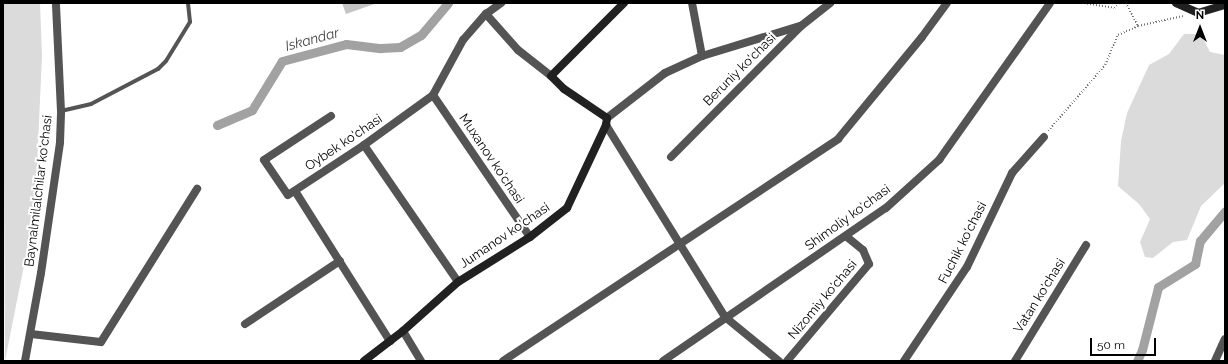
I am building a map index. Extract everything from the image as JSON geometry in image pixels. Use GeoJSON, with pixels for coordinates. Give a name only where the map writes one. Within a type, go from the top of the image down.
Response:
{"type":"FeatureCollection","features":[{"type":"Feature","properties":{"kind":"street","name":"Baynalmilalchilar ko‘chasi"},"geometry":{"type":"LineString","coordinates":[[25,361],[31,334],[59,150],[61,111],[56,3]]}},
{"type":"Feature","properties":{"kind":"street","name":"Oybek ko'chasi"},"geometry":{"type":"LineString","coordinates":[[295,191],[364,145],[433,95],[463,40],[486,14],[501,3]]}},
{"type":"Feature","properties":{"kind":"street"},"geometry":{"type":"LineString","coordinates":[[551,76],[624,3]]}},
{"type":"Feature","properties":{"kind":"street"},"geometry":{"type":"LineString","coordinates":[[692,3],[702,56]]}},
{"type":"Feature","properties":{"kind":"street","name":"Beruniy ko‘chasi"},"geometry":{"type":"LineString","coordinates":[[671,156],[801,26],[830,3]]}},
{"type":"Feature","properties":{"kind":"street"},"geometry":{"type":"LineString","coordinates":[[503,361],[838,139],[922,37],[947,3]]}},
{"type":"Feature","properties":{"kind":"street","name":"Shimoliy ko‘chasi"},"geometry":{"type":"LineString","coordinates":[[663,361],[725,317],[886,208],[939,160],[1050,3]]}},
{"type":"Feature","properties":{"kind":"street"},"geometry":{"type":"LineString","coordinates":[[1176,3],[1198,13],[1225,5]]}},
{"type":"Feature","properties":{"kind":"street"},"geometry":{"type":"LineString","coordinates":[[486,14],[518,50],[606,122],[679,244],[725,317],[779,361]]}},
{"type":"Feature","properties":{"kind":"street","name":"Jumanov ko‘chasi"},"geometry":{"type":"LineString","coordinates":[[364,361],[403,331],[458,282],[530,237],[567,208],[606,122],[665,73],[702,56],[801,26]]}},
{"type":"Feature","properties":{"kind":"street","name":"Muxanov ko'chasi"},"geometry":{"type":"LineString","coordinates":[[433,95],[530,237]]}},
{"type":"Feature","properties":{"kind":"street"},"geometry":{"type":"LineString","coordinates":[[331,116],[264,160],[288,195],[295,191],[390,340]]}},
{"type":"Feature","properties":{"kind":"street","name":"Fuchik ko'chasi"},"geometry":{"type":"LineString","coordinates":[[904,361],[967,267],[1012,173],[1044,137]]}},
{"type":"Feature","properties":{"kind":"street"},"geometry":{"type":"LineString","coordinates":[[364,145],[458,282]]}},
{"type":"Feature","properties":{"kind":"street"},"geometry":{"type":"LineString","coordinates":[[31,334],[101,342],[196,189]]}},
{"type":"Feature","properties":{"kind":"street","name":"Nizomiy ko'chasi"},"geometry":{"type":"LineString","coordinates":[[787,361],[869,264],[863,250],[846,236]]}},
{"type":"Feature","properties":{"kind":"street","name":"Vatan ko'chasi"},"geometry":{"type":"LineString","coordinates":[[1016,361],[1086,245]]}},
{"type":"Feature","properties":{"kind":"street"},"geometry":{"type":"LineString","coordinates":[[245,324],[340,261]]}},
{"type":"Feature","properties":{"kind":"street"},"geometry":{"type":"LineString","coordinates":[[403,331],[421,361]]}},
{"type":"Feature","properties":{"kind":"street"},"geometry":{"type":"LineString","coordinates":[[1215,361],[1225,339]]}},
{"type":"Feature","properties":{"kind":"lane"},"geometry":{"type":"LineString","coordinates":[[61,111],[91,104],[158,69],[166,61],[190,22],[188,3]]}},
{"type":"Feature","properties":{"kind":"path"},"geometry":{"type":"LineString","coordinates":[[1084,3],[1114,8],[1119,3]]}},
{"type":"Feature","properties":{"kind":"path"},"geometry":{"type":"LineString","coordinates":[[1126,3],[1138,26]]}},
{"type":"Feature","properties":{"kind":"path"},"geometry":{"type":"LineString","coordinates":[[1044,137],[1105,65],[1118,35],[1138,26],[1198,13]]}},
{"type":"Feature","properties":{"kind":"shaded area"},"geometry":{"type":"Polygon","coordinates":[[[3,3],[40,3],[42,56],[35,210],[5,361],[3,3]]]}},
{"type":"Feature","properties":{"kind":"shaded area"},"geometry":{"type":"Polygon","coordinates":[[[1184,34],[1201,34],[1210,52],[1225,55],[1225,183],[1201,206],[1187,240],[1173,242],[1153,258],[1145,257],[1140,242],[1150,219],[1139,204],[1118,186],[1121,141],[1127,113],[1149,65],[1169,54],[1184,34]]]}},
{"type":"Feature","properties":{"kind":"building"},"geometry":{"type":"Polygon","coordinates":[[[342,3],[377,3],[346,14],[342,3]]]}},
{"type":"Feature","properties":{"kind":"waterway","name":"Iskandar"},"geometry":{"type":"LineString","coordinates":[[217,125],[252,110],[282,61],[346,44],[381,48],[400,47],[421,35],[448,3]]}},
{"type":"Feature","properties":{"kind":"waterway"},"geometry":{"type":"LineString","coordinates":[[1137,361],[1142,350],[1158,287],[1195,264],[1200,241],[1225,211]]}}]}
